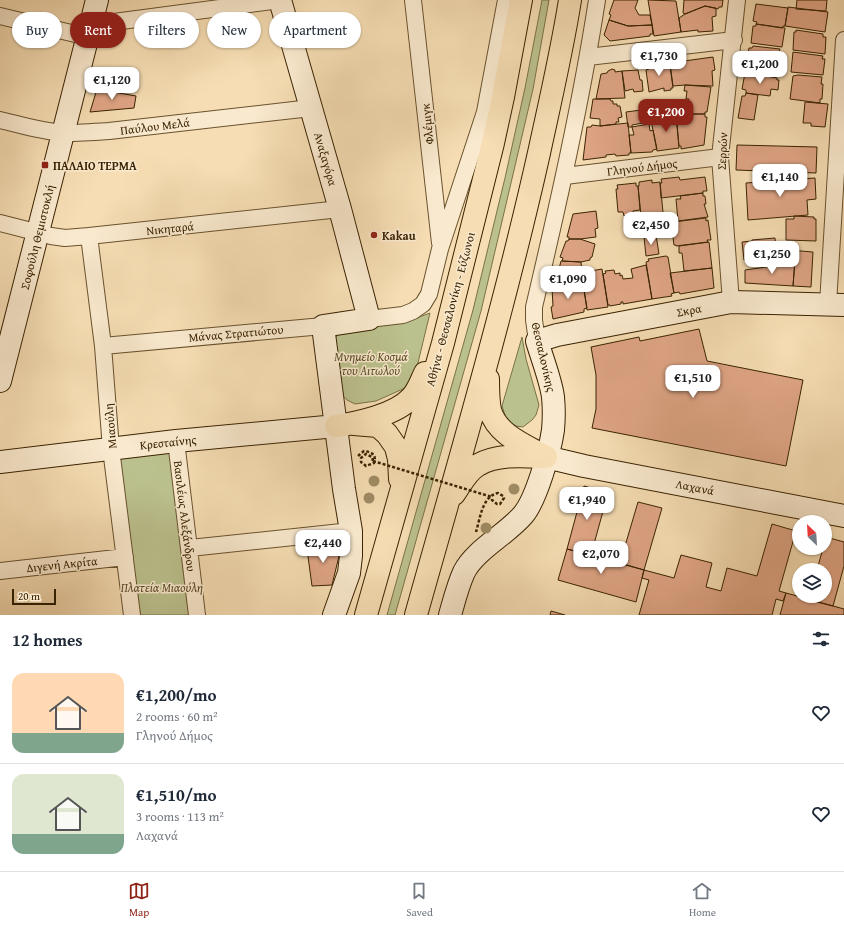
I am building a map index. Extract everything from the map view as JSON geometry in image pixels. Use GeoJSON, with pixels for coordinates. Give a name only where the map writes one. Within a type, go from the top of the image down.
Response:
{"type":"FeatureCollection","features":[{"type":"Feature","properties":{"kind":"highway","name":"Αθήνα - Θεσσαλονίκη - Εύζωνοι"},"geometry":{"type":"LineString","coordinates":[[366,615],[443,343],[493,142],[521,0]]}},
{"type":"Feature","properties":{"kind":"highway"},"geometry":{"type":"LineString","coordinates":[[416,615],[499,321],[532,187],[554,86],[570,0]]}},
{"type":"Feature","properties":{"kind":"highway"},"geometry":{"type":"LineString","coordinates":[[344,425],[373,418],[390,411],[411,398],[419,387],[424,374],[443,343]]}},
{"type":"Feature","properties":{"kind":"highway"},"geometry":{"type":"LineString","coordinates":[[488,359],[488,395],[490,410],[495,422],[502,431],[516,441],[546,457]]}},
{"type":"Feature","properties":{"kind":"highway"},"geometry":{"type":"LineString","coordinates":[[344,425],[378,426],[387,434],[396,447],[399,459],[400,492]]}},
{"type":"Feature","properties":{"kind":"highway"},"geometry":{"type":"LineString","coordinates":[[446,509],[453,495],[467,475],[478,465],[503,458],[522,456],[546,457]]}},
{"type":"Feature","properties":{"kind":"street","name":"Σοφούλη Θεμιστοκλή"},"geometry":{"type":"LineString","coordinates":[[94,12],[97,0]]}},
{"type":"Feature","properties":{"kind":"street"},"geometry":{"type":"LineString","coordinates":[[126,25],[280,0]]}},
{"type":"Feature","properties":{"kind":"street","name":"Αναξαγόρα"},"geometry":{"type":"LineString","coordinates":[[280,0],[340,209],[369,319]]}},
{"type":"Feature","properties":{"kind":"street","name":"Φλέμιγκ"},"geometry":{"type":"LineString","coordinates":[[413,0],[440,249]]}},
{"type":"Feature","properties":{"kind":"street"},"geometry":{"type":"LineString","coordinates":[[369,319],[403,315],[413,311],[423,304],[429,294],[440,249],[485,112],[506,0]]}},
{"type":"Feature","properties":{"kind":"street","name":"Θεσσαλονίκης"},"geometry":{"type":"LineString","coordinates":[[450,615],[464,571],[478,555],[507,531],[523,515],[533,500],[553,430],[553,396],[538,341],[534,320],[534,307],[565,176],[588,57],[597,0]]}},
{"type":"Feature","properties":{"kind":"street","name":"Σερρών"},"geometry":{"type":"LineString","coordinates":[[731,302],[720,157],[734,40],[737,0]]}},
{"type":"Feature","properties":{"kind":"street"},"geometry":{"type":"LineString","coordinates":[[0,16],[70,28]]}},
{"type":"Feature","properties":{"kind":"street"},"geometry":{"type":"LineString","coordinates":[[588,57],[734,40]]}},
{"type":"Feature","properties":{"kind":"street"},"geometry":{"type":"LineString","coordinates":[[836,304],[844,40]]}},
{"type":"Feature","properties":{"kind":"street","name":"Σοφούλη Θεμιστοκλή"},"geometry":{"type":"LineString","coordinates":[[0,382],[7,324],[38,233],[85,48]]}},
{"type":"Feature","properties":{"kind":"street","name":"Παύλου Μελά"},"geometry":{"type":"LineString","coordinates":[[0,120],[36,129],[63,133],[109,131],[311,108]]}},
{"type":"Feature","properties":{"kind":"street","name":"Γληνού Δήμος"},"geometry":{"type":"LineString","coordinates":[[565,176],[720,157]]}},
{"type":"Feature","properties":{"kind":"street","name":"Νικηταρά"},"geometry":{"type":"LineString","coordinates":[[0,223],[65,238],[340,209]]}},
{"type":"Feature","properties":{"kind":"street","name":"Μιαούλη"},"geometry":{"type":"LineString","coordinates":[[89,236],[103,346],[112,449],[132,615]]}},
{"type":"Feature","properties":{"kind":"street","name":"Σκρα"},"geometry":{"type":"LineString","coordinates":[[538,341],[557,335],[731,302],[836,304]]}},
{"type":"Feature","properties":{"kind":"street","name":"Μάνας Στρατιώτου"},"geometry":{"type":"LineString","coordinates":[[103,346],[322,326],[369,319]]}},
{"type":"Feature","properties":{"kind":"street"},"geometry":{"type":"LineString","coordinates":[[322,326],[344,425],[351,530],[351,556],[349,573],[334,615]]}},
{"type":"Feature","properties":{"kind":"street","name":"Κρεσταίνης"},"geometry":{"type":"LineString","coordinates":[[0,462],[176,441],[344,425]]}},
{"type":"Feature","properties":{"kind":"street","name":"Βασιλέως Αλεξάνδρου"},"geometry":{"type":"LineString","coordinates":[[176,441],[197,615]]}},
{"type":"Feature","properties":{"kind":"street","name":"Λαχανά"},"geometry":{"type":"LineString","coordinates":[[546,457],[584,466],[844,516]]}},
{"type":"Feature","properties":{"kind":"street"},"geometry":{"type":"LineString","coordinates":[[190,548],[351,530]]}},
{"type":"Feature","properties":{"kind":"street","name":"Διγενή Ακρίτα"},"geometry":{"type":"LineString","coordinates":[[0,571],[125,557]]}},
{"type":"Feature","properties":{"kind":"path"},"geometry":{"type":"LineString","coordinates":[[374,462],[366,466],[361,462],[361,458],[366,454],[369,455],[374,462],[492,497],[492,500],[497,504],[500,504],[504,498],[498,493],[490,496],[486,501]]}},
{"type":"Feature","properties":{"kind":"green space"},"geometry":{"type":"Polygon","coordinates":[[[542,0],[549,0],[533,89],[481,311],[395,615],[387,615],[473,310],[505,178],[525,88],[542,0]]]}},
{"type":"Feature","properties":{"kind":"green space","name":"Μνημείο Κοσμά του Αιτωλού"},"geometry":{"type":"Polygon","coordinates":[[[430,313],[415,375],[405,388],[376,401],[355,404],[347,400],[339,392],[335,338],[341,332],[408,321],[430,313]]]}},
{"type":"Feature","properties":{"kind":"green space"},"geometry":{"type":"Polygon","coordinates":[[[522,337],[526,359],[539,405],[536,415],[523,427],[516,426],[506,418],[502,406],[522,337]]]}},
{"type":"Feature","properties":{"kind":"green space","name":"Πλατεία Μιαούλη"},"geometry":{"type":"Polygon","coordinates":[[[169,450],[193,615],[137,615],[119,456],[169,450]]]}},
{"type":"Feature","properties":{"kind":"building"},"geometry":{"type":"Polygon","coordinates":[[[614,0],[638,0],[635,8],[639,15],[650,15],[652,25],[628,26],[609,20],[611,15],[609,14],[614,0]]]}},
{"type":"Feature","properties":{"kind":"building"},"geometry":{"type":"Polygon","coordinates":[[[648,0],[676,1],[681,32],[654,36],[648,0]]]}},
{"type":"Feature","properties":{"kind":"building"},"geometry":{"type":"Polygon","coordinates":[[[684,0],[723,0],[722,7],[719,7],[718,9],[705,6],[685,14],[683,13],[684,0]]]}},
{"type":"Feature","properties":{"kind":"building"},"geometry":{"type":"Polygon","coordinates":[[[797,0],[827,0],[826,11],[796,9],[797,0]]]}},
{"type":"Feature","properties":{"kind":"building"},"geometry":{"type":"Polygon","coordinates":[[[756,4],[788,8],[785,26],[782,28],[756,24],[757,22],[753,21],[756,4]]]}},
{"type":"Feature","properties":{"kind":"building"},"geometry":{"type":"Polygon","coordinates":[[[705,6],[716,8],[716,16],[712,17],[713,31],[698,32],[698,30],[681,32],[679,18],[705,6]]]}},
{"type":"Feature","properties":{"kind":"building"},"geometry":{"type":"Polygon","coordinates":[[[788,7],[828,12],[825,32],[785,26],[788,7]]]}},
{"type":"Feature","properties":{"kind":"building"},"geometry":{"type":"Polygon","coordinates":[[[609,20],[628,26],[652,25],[653,34],[650,34],[650,36],[610,41],[604,35],[609,20]]]}},
{"type":"Feature","properties":{"kind":"building"},"geometry":{"type":"Polygon","coordinates":[[[756,24],[785,28],[782,47],[751,43],[753,26],[756,26],[756,24]]]}},
{"type":"Feature","properties":{"kind":"building"},"geometry":{"type":"Polygon","coordinates":[[[796,30],[823,34],[823,37],[826,37],[825,54],[793,50],[794,32],[796,32],[796,30]]]}},
{"type":"Feature","properties":{"kind":"building"},"geometry":{"type":"Polygon","coordinates":[[[753,46],[780,49],[779,52],[782,52],[779,69],[746,65],[749,48],[752,48],[753,46]]]}},
{"type":"Feature","properties":{"kind":"building"},"geometry":{"type":"Polygon","coordinates":[[[793,52],[823,56],[822,59],[825,59],[823,75],[791,72],[793,52]]]}},
{"type":"Feature","properties":{"kind":"building"},"geometry":{"type":"Polygon","coordinates":[[[713,57],[715,70],[712,71],[713,86],[673,86],[670,63],[713,57]]]}},
{"type":"Feature","properties":{"kind":"building"},"geometry":{"type":"Polygon","coordinates":[[[668,63],[668,67],[670,66],[673,88],[671,88],[671,90],[664,91],[664,88],[649,92],[646,70],[649,69],[648,65],[668,63]]]}},
{"type":"Feature","properties":{"kind":"building"},"geometry":{"type":"Polygon","coordinates":[[[612,69],[615,70],[615,72],[622,71],[625,98],[596,99],[601,74],[607,73],[612,69]]]}},
{"type":"Feature","properties":{"kind":"building"},"geometry":{"type":"Polygon","coordinates":[[[638,70],[640,80],[642,80],[643,91],[634,92],[633,89],[625,91],[622,71],[638,70]]]}},
{"type":"Feature","properties":{"kind":"building"},"geometry":{"type":"Polygon","coordinates":[[[745,73],[753,74],[752,76],[760,78],[761,75],[777,78],[777,80],[779,80],[778,90],[771,89],[770,96],[746,93],[746,90],[742,89],[745,73]]]}},
{"type":"Feature","properties":{"kind":"building"},"geometry":{"type":"Polygon","coordinates":[[[793,76],[822,77],[822,99],[820,99],[820,103],[790,99],[793,76]]]}},
{"type":"Feature","properties":{"kind":"building"},"geometry":{"type":"Polygon","coordinates":[[[685,85],[711,87],[707,112],[705,112],[705,114],[688,114],[690,107],[688,106],[689,99],[686,99],[687,91],[684,91],[685,85]]]}},
{"type":"Feature","properties":{"kind":"building"},"geometry":{"type":"Polygon","coordinates":[[[97,89],[136,96],[134,108],[90,112],[97,89]]]}},
{"type":"Feature","properties":{"kind":"building"},"geometry":{"type":"Polygon","coordinates":[[[746,93],[758,95],[754,120],[738,118],[742,96],[745,96],[746,93]]]}},
{"type":"Feature","properties":{"kind":"building"},"geometry":{"type":"Polygon","coordinates":[[[593,99],[610,99],[613,101],[613,104],[620,106],[622,117],[618,118],[619,122],[616,122],[616,124],[600,126],[600,119],[590,118],[593,99]]]}},
{"type":"Feature","properties":{"kind":"building"},"geometry":{"type":"Polygon","coordinates":[[[805,102],[828,104],[825,127],[811,126],[811,123],[803,123],[805,102]]]}},
{"type":"Feature","properties":{"kind":"building"},"geometry":{"type":"Polygon","coordinates":[[[664,106],[665,118],[651,120],[650,109],[664,106]]]}},
{"type":"Feature","properties":{"kind":"building"},"geometry":{"type":"Polygon","coordinates":[[[641,110],[643,123],[628,127],[626,112],[641,110]]]}},
{"type":"Feature","properties":{"kind":"building"},"geometry":{"type":"Polygon","coordinates":[[[680,114],[705,114],[705,117],[707,117],[704,145],[681,149],[681,146],[679,146],[677,124],[679,123],[680,114]]]}},
{"type":"Feature","properties":{"kind":"building"},"geometry":{"type":"Polygon","coordinates":[[[669,115],[676,115],[679,148],[657,151],[651,120],[669,117],[669,115]]]}},
{"type":"Feature","properties":{"kind":"building"},"geometry":{"type":"Polygon","coordinates":[[[628,123],[631,153],[629,153],[629,155],[616,156],[615,154],[606,155],[606,157],[583,160],[587,127],[591,127],[592,125],[600,126],[628,123]]]}},
{"type":"Feature","properties":{"kind":"building"},"geometry":{"type":"Polygon","coordinates":[[[649,124],[650,131],[653,130],[657,149],[653,150],[652,152],[631,153],[629,135],[634,135],[632,127],[649,124]]]}},
{"type":"Feature","properties":{"kind":"building"},"geometry":{"type":"Polygon","coordinates":[[[737,145],[817,147],[816,173],[736,170],[737,145]]]}},
{"type":"Feature","properties":{"kind":"building"},"geometry":{"type":"Polygon","coordinates":[[[679,177],[680,180],[705,177],[707,191],[703,191],[703,193],[661,198],[661,179],[679,177]]]}},
{"type":"Feature","properties":{"kind":"building"},"geometry":{"type":"Polygon","coordinates":[[[815,178],[816,199],[807,200],[808,215],[748,220],[746,183],[815,178]]]}},
{"type":"Feature","properties":{"kind":"building"},"geometry":{"type":"Polygon","coordinates":[[[652,180],[652,183],[660,182],[664,222],[662,222],[663,225],[645,228],[644,225],[642,225],[638,186],[639,182],[652,180]]]}},
{"type":"Feature","properties":{"kind":"building"},"geometry":{"type":"Polygon","coordinates":[[[636,183],[636,186],[638,186],[640,210],[633,211],[633,215],[624,216],[623,212],[618,212],[617,185],[636,183]]]}},
{"type":"Feature","properties":{"kind":"building"},"geometry":{"type":"Polygon","coordinates":[[[703,193],[703,196],[705,196],[706,204],[704,204],[708,217],[678,221],[676,199],[681,199],[680,196],[703,193]]]}},
{"type":"Feature","properties":{"kind":"building"},"geometry":{"type":"Polygon","coordinates":[[[596,211],[598,228],[595,229],[596,237],[569,239],[569,237],[567,237],[573,214],[596,211]]]}},
{"type":"Feature","properties":{"kind":"building"},"geometry":{"type":"Polygon","coordinates":[[[794,216],[814,217],[814,219],[816,219],[816,241],[786,240],[786,219],[794,219],[794,216]]]}},
{"type":"Feature","properties":{"kind":"building"},"geometry":{"type":"Polygon","coordinates":[[[706,218],[706,221],[708,220],[711,240],[707,240],[708,242],[674,245],[671,223],[706,218]]]}},
{"type":"Feature","properties":{"kind":"building"},"geometry":{"type":"Polygon","coordinates":[[[656,235],[659,254],[646,256],[644,237],[656,235]]]}},
{"type":"Feature","properties":{"kind":"building"},"geometry":{"type":"Polygon","coordinates":[[[775,238],[777,257],[744,260],[742,242],[775,238]]]}},
{"type":"Feature","properties":{"kind":"building"},"geometry":{"type":"Polygon","coordinates":[[[569,239],[580,239],[595,244],[590,260],[581,262],[562,261],[563,258],[560,257],[566,241],[569,239]]]}},
{"type":"Feature","properties":{"kind":"building"},"geometry":{"type":"Polygon","coordinates":[[[709,242],[712,268],[684,271],[682,253],[679,253],[679,246],[709,242]]]}},
{"type":"Feature","properties":{"kind":"building"},"geometry":{"type":"Polygon","coordinates":[[[789,250],[813,252],[811,287],[793,286],[795,260],[789,260],[789,250]]]}},
{"type":"Feature","properties":{"kind":"building"},"geometry":{"type":"Polygon","coordinates":[[[668,257],[674,293],[671,294],[672,296],[652,299],[646,262],[649,261],[648,259],[668,257]]]}},
{"type":"Feature","properties":{"kind":"building"},"geometry":{"type":"Polygon","coordinates":[[[795,260],[793,286],[745,283],[745,270],[787,264],[787,261],[795,260]]]}},
{"type":"Feature","properties":{"kind":"building"},"geometry":{"type":"Polygon","coordinates":[[[561,261],[581,262],[583,284],[555,285],[561,261]]]}},
{"type":"Feature","properties":{"kind":"building"},"geometry":{"type":"Polygon","coordinates":[[[646,265],[652,299],[623,304],[623,302],[621,302],[621,304],[610,306],[608,305],[603,274],[606,273],[605,271],[614,270],[615,274],[620,273],[620,276],[622,275],[623,279],[633,278],[631,269],[646,265]]]}},
{"type":"Feature","properties":{"kind":"building"},"geometry":{"type":"Polygon","coordinates":[[[712,268],[714,288],[680,294],[679,292],[674,293],[670,273],[712,268]]]}},
{"type":"Feature","properties":{"kind":"building"},"geometry":{"type":"Polygon","coordinates":[[[591,269],[591,271],[602,269],[608,307],[587,310],[581,270],[591,269]]]}},
{"type":"Feature","properties":{"kind":"building"},"geometry":{"type":"Polygon","coordinates":[[[553,284],[583,284],[587,308],[584,309],[584,312],[553,319],[551,307],[553,306],[553,284]]]}},
{"type":"Feature","properties":{"kind":"building"},"geometry":{"type":"Polygon","coordinates":[[[699,329],[707,361],[803,380],[786,466],[592,428],[596,409],[596,375],[591,347],[639,337],[640,341],[699,329]]]}},
{"type":"Feature","properties":{"kind":"building"},"geometry":{"type":"Polygon","coordinates":[[[584,486],[608,493],[591,555],[567,549],[584,486]]]}},
{"type":"Feature","properties":{"kind":"building"},"geometry":{"type":"Polygon","coordinates":[[[638,502],[662,508],[644,570],[620,563],[638,502]]]}},
{"type":"Feature","properties":{"kind":"building"},"geometry":{"type":"Polygon","coordinates":[[[772,524],[792,530],[792,545],[779,591],[786,593],[783,601],[776,599],[772,615],[639,615],[649,580],[642,578],[644,570],[674,578],[681,555],[712,563],[706,587],[721,591],[727,568],[757,576],[772,524]]]}},
{"type":"Feature","properties":{"kind":"building"},"geometry":{"type":"Polygon","coordinates":[[[832,539],[844,542],[844,566],[833,606],[821,603],[832,603],[832,563],[819,563],[821,555],[832,555],[832,539]]]}},
{"type":"Feature","properties":{"kind":"building"},"geometry":{"type":"Polygon","coordinates":[[[337,544],[339,556],[332,585],[312,586],[307,549],[337,544]]]}},
{"type":"Feature","properties":{"kind":"building"},"geometry":{"type":"Polygon","coordinates":[[[567,549],[644,570],[636,602],[558,580],[567,549]]]}},
{"type":"Feature","properties":{"kind":"building"},"geometry":{"type":"Polygon","coordinates":[[[786,593],[792,595],[792,603],[822,603],[844,609],[844,615],[780,615],[786,593]]]}},
{"type":"Feature","properties":{"kind":"building"},"geometry":{"type":"Polygon","coordinates":[[[551,611],[565,615],[550,615],[551,611]]]}},
{"type":"Feature","properties":{"kind":"place","name":"ΠΑΛΑΙΟ ΤΕΡΜΑ"},"geometry":{"type":"Point","coordinates":[45,165]}},
{"type":"Feature","properties":{"kind":"place","name":"Kakau"},"geometry":{"type":"Point","coordinates":[374,235]}}]}
